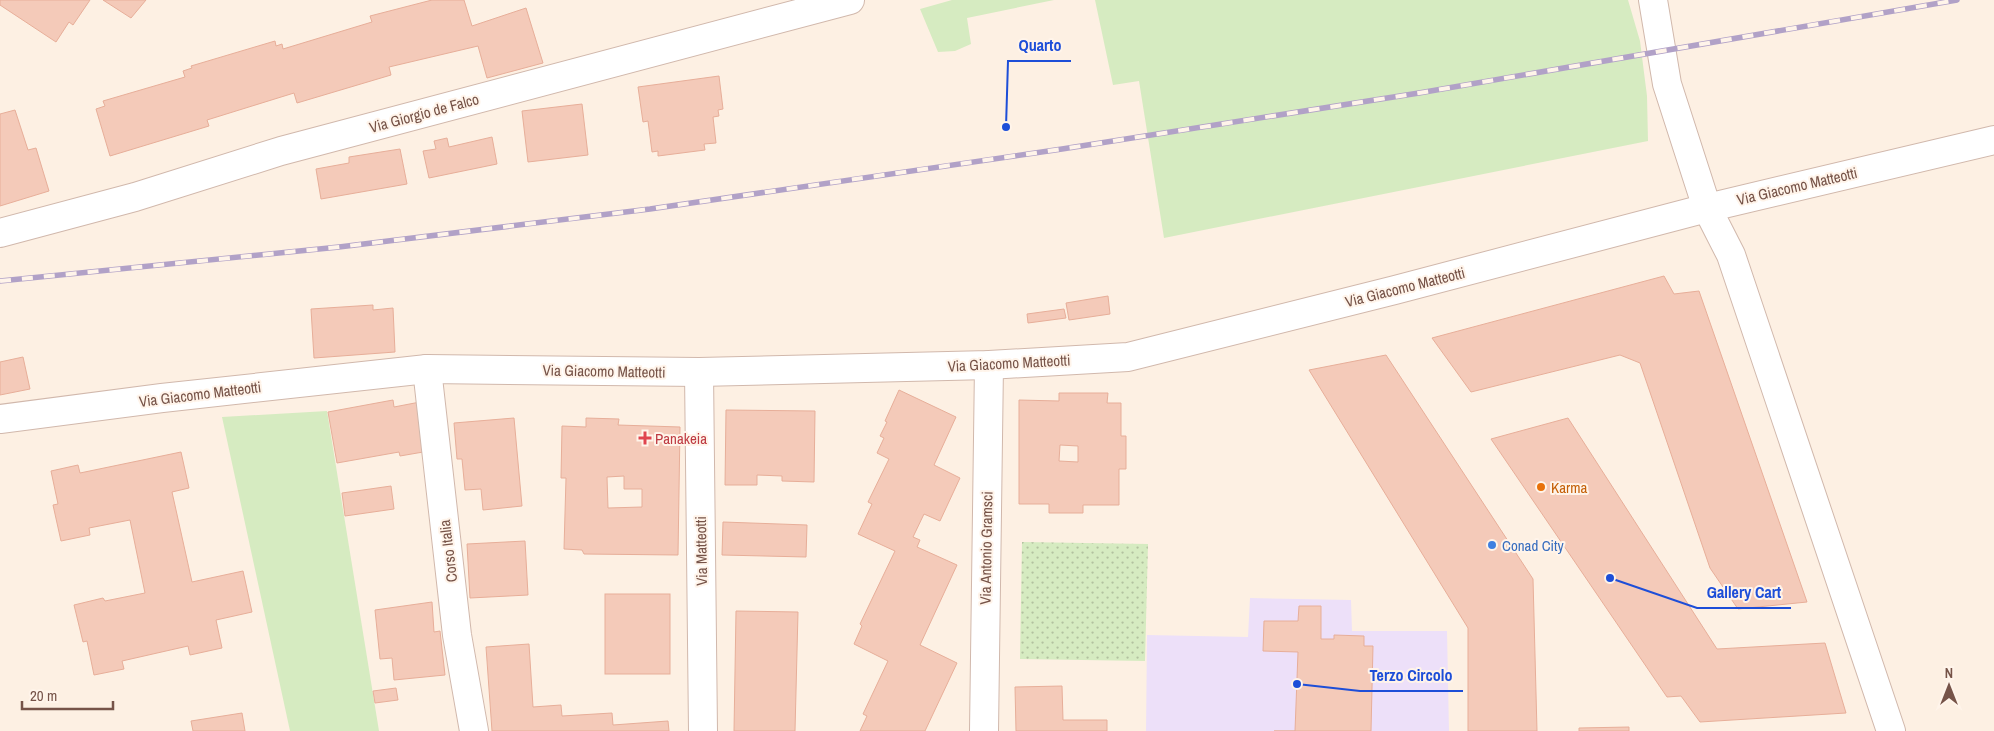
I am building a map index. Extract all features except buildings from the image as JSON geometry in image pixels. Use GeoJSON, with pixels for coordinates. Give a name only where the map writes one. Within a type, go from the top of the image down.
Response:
{"type":"FeatureCollection","features":[{"type":"Feature","properties":{"kind":"street","name":"Via Giorgio de Falco"},"geometry":{"type":"LineString","coordinates":[[0,233],[135,197],[280,151],[850,0]]}},
{"type":"Feature","properties":{"kind":"street"},"geometry":{"type":"LineString","coordinates":[[1653,0],[1667,84],[1707,208],[1731,255],[1892,731]]}},
{"type":"Feature","properties":{"kind":"street","name":"Via Giacomo Matteotti"},"geometry":{"type":"LineString","coordinates":[[0,419],[162,398],[427,369],[699,372],[989,365],[1128,357],[1395,290],[1707,208],[1994,140]]}},
{"type":"Feature","properties":{"kind":"street","name":"Via Antonio Gramsci"},"geometry":{"type":"LineString","coordinates":[[984,731],[989,365]]}},
{"type":"Feature","properties":{"kind":"street","name":"Corso Italia"},"geometry":{"type":"LineString","coordinates":[[427,369],[457,635],[474,731]]}},
{"type":"Feature","properties":{"kind":"street","name":"Via Matteotti"},"geometry":{"type":"LineString","coordinates":[[699,372],[703,731]]}},
{"type":"Feature","properties":{"kind":"shaded area"},"geometry":{"type":"Polygon","coordinates":[[[1250,598],[1351,600],[1352,631],[1447,631],[1449,731],[1146,731],[1147,635],[1248,637],[1250,598]]]}},
{"type":"Feature","properties":{"kind":"green space"},"geometry":{"type":"Polygon","coordinates":[[[952,0],[1054,0],[967,18],[971,44],[955,51],[938,52],[920,9],[952,0]]]}},
{"type":"Feature","properties":{"kind":"green space"},"geometry":{"type":"Polygon","coordinates":[[[1095,0],[1628,0],[1640,41],[1647,96],[1648,141],[1164,238],[1139,81],[1113,85],[1095,0]]]}},
{"type":"Feature","properties":{"kind":"green space"},"geometry":{"type":"Polygon","coordinates":[[[327,411],[379,731],[290,731],[222,417],[327,411]]]}},
{"type":"Feature","properties":{"kind":"green space"},"geometry":{"type":"Polygon","coordinates":[[[1022,542],[1148,544],[1145,661],[1020,659],[1022,542]]]}},
{"type":"Feature","properties":{"kind":"railway"},"geometry":{"type":"LineString","coordinates":[[0,281],[339,247],[650,209],[1062,149],[1419,93],[1957,0]]}},
{"type":"Feature","properties":{"kind":"place","name":"Quarto"},"geometry":{"type":"Point","coordinates":[1006,127]}},
{"type":"Feature","properties":{"kind":"place","name":"Panakeia"},"geometry":{"type":"Point","coordinates":[645,438]}},
{"type":"Feature","properties":{"kind":"place","name":"Karma"},"geometry":{"type":"Point","coordinates":[1541,487]}},
{"type":"Feature","properties":{"kind":"place","name":"Conad City"},"geometry":{"type":"Point","coordinates":[1492,545]}},
{"type":"Feature","properties":{"kind":"place","name":"Gallery Cart"},"geometry":{"type":"Point","coordinates":[1610,578]}},
{"type":"Feature","properties":{"kind":"place","name":"Terzo Circolo"},"geometry":{"type":"Point","coordinates":[1297,684]}}]}
